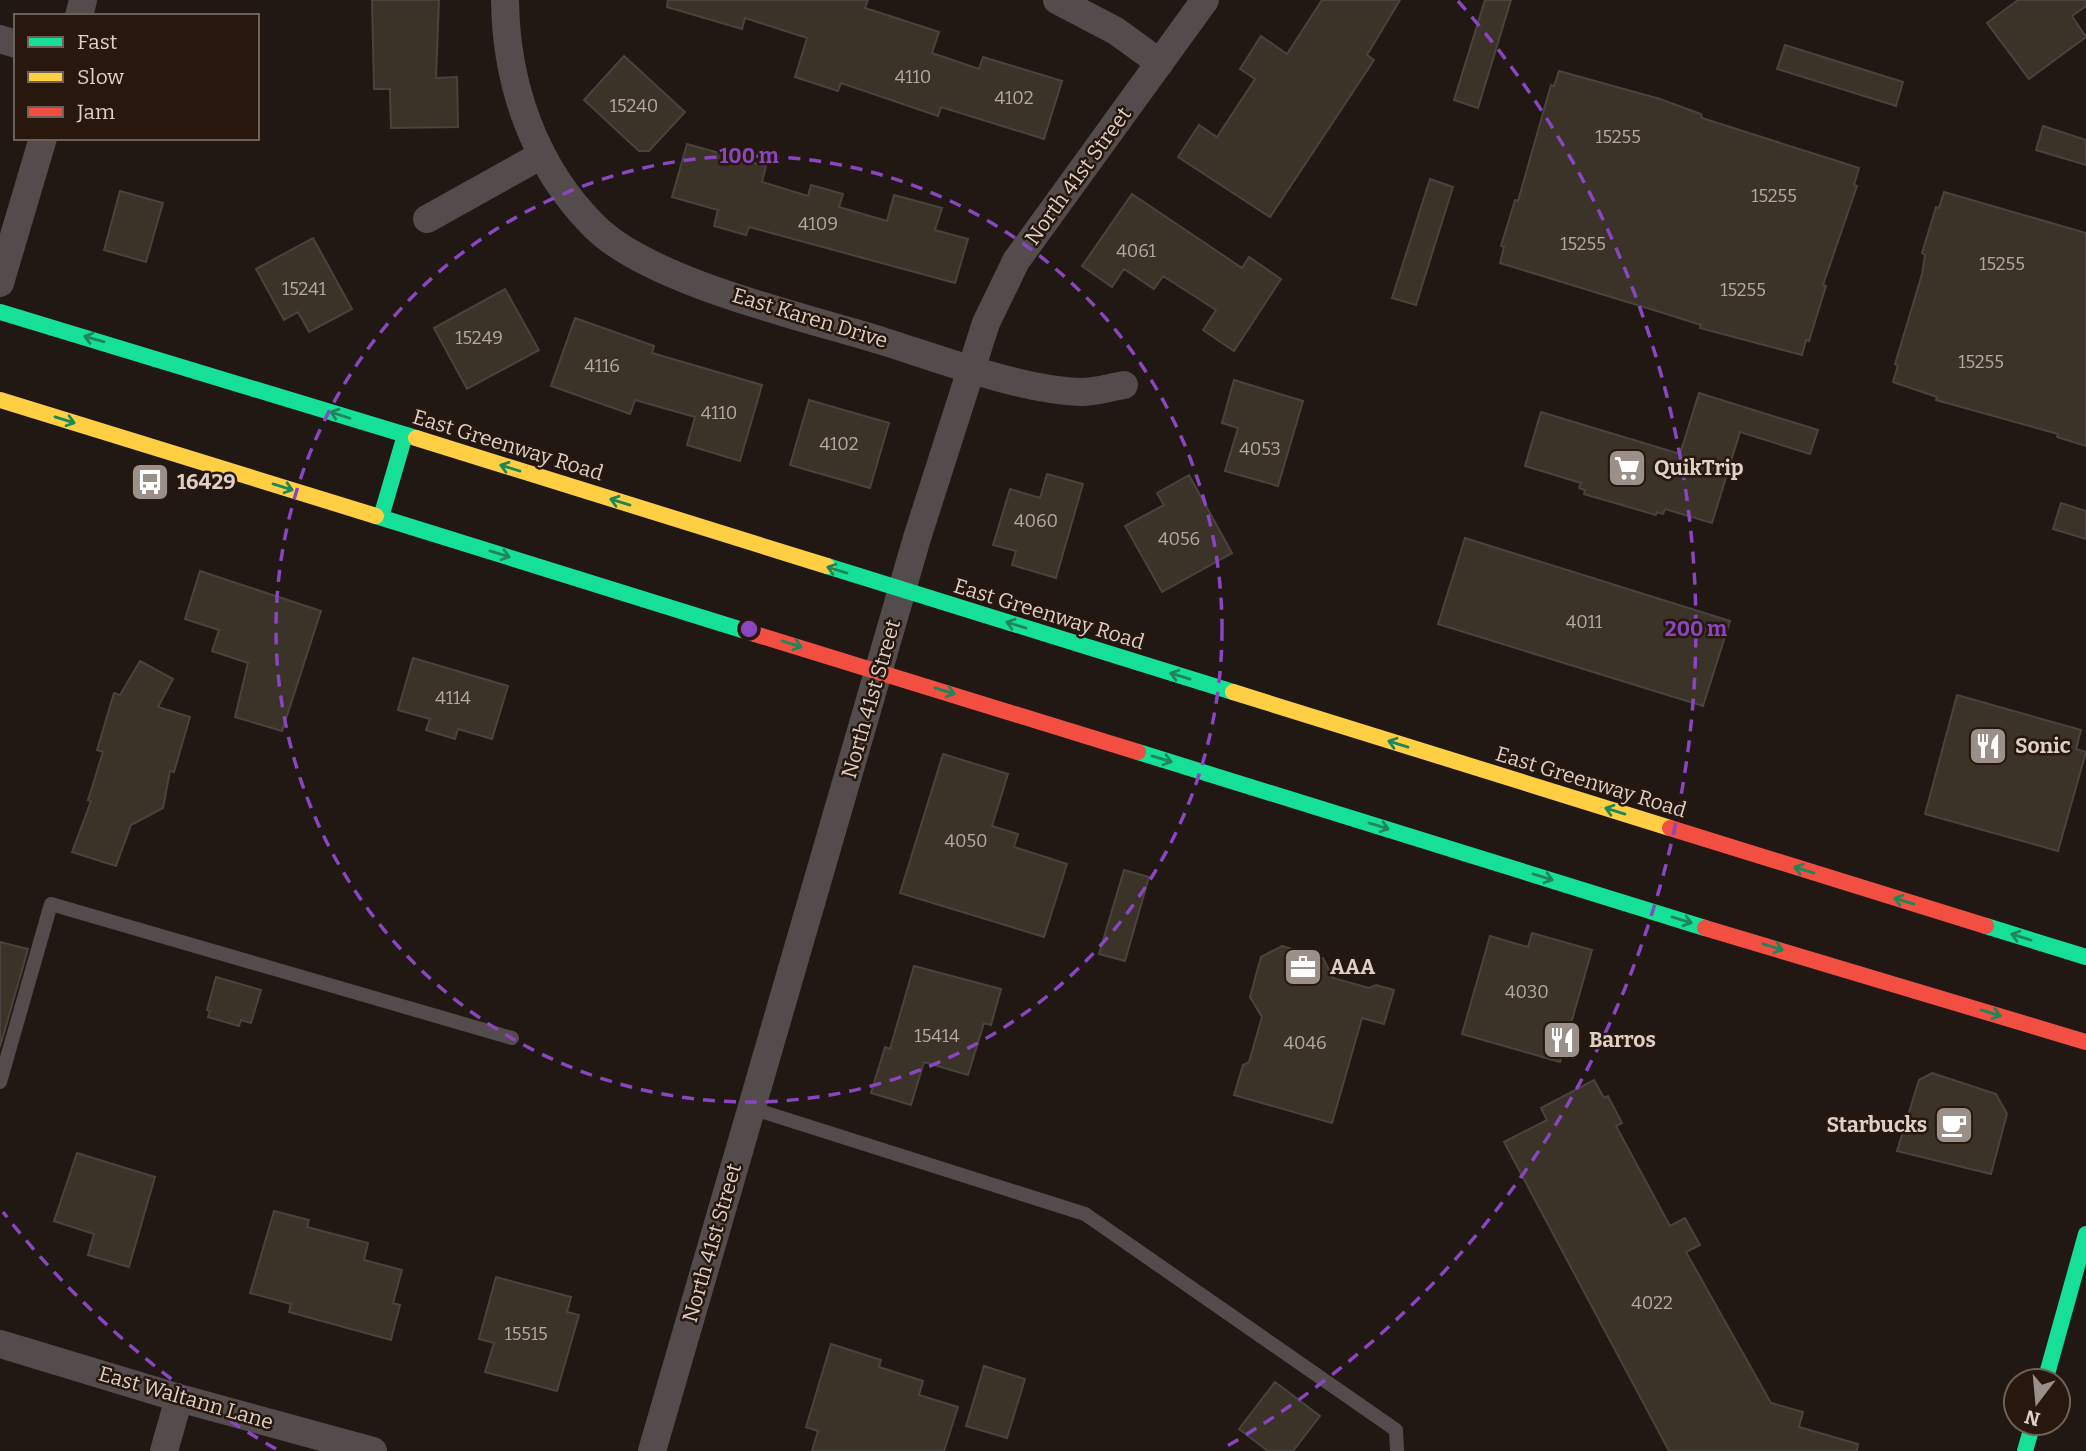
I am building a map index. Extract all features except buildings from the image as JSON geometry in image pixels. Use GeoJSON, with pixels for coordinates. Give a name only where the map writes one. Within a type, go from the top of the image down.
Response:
{"type":"FeatureCollection","features":[{"type":"Feature","properties":{"kind":"main road","name":"East Greenway Road"},"geometry":{"type":"LineString","coordinates":[[0,313],[159,358],[2086,957]]}},
{"type":"Feature","properties":{"kind":"main road"},"geometry":{"type":"LineString","coordinates":[[0,400],[1657,913],[2086,1042]]}},
{"type":"Feature","properties":{"kind":"main road"},"geometry":{"type":"LineString","coordinates":[[381,517],[405,435]]}},
{"type":"Feature","properties":{"kind":"main road"},"geometry":{"type":"LineString","coordinates":[[2049,1367],[2083,1257],[2086,1234]]}},
{"type":"Feature","properties":{"kind":"street","name":"East Karen Drive"},"geometry":{"type":"LineString","coordinates":[[505,0],[512,64],[524,118],[540,156],[569,198],[596,228],[642,259],[699,284],[1013,381],[1083,392],[1124,385]]}},
{"type":"Feature","properties":{"kind":"street"},"geometry":{"type":"LineString","coordinates":[[1057,0],[1116,31],[1160,64]]}},
{"type":"Feature","properties":{"kind":"street","name":"North 41st Street"},"geometry":{"type":"LineString","coordinates":[[652,1451],[902,590],[986,323],[1016,261],[1205,0]]}},
{"type":"Feature","properties":{"kind":"street"},"geometry":{"type":"LineString","coordinates":[[0,283],[42,140]]}},
{"type":"Feature","properties":{"kind":"street"},"geometry":{"type":"LineString","coordinates":[[427,219],[540,156]]}},
{"type":"Feature","properties":{"kind":"street","name":"East Waltann Lane"},"geometry":{"type":"LineString","coordinates":[[0,1343],[179,1398],[373,1451]]}},
{"type":"Feature","properties":{"kind":"street"},"geometry":{"type":"LineString","coordinates":[[164,1451],[179,1398]]}},
{"type":"Feature","properties":{"kind":"lane"},"geometry":{"type":"LineString","coordinates":[[0,1082],[51,904],[512,1038]]}},
{"type":"Feature","properties":{"kind":"lane"},"geometry":{"type":"LineString","coordinates":[[751,1108],[1085,1214],[1396,1430],[1396,1451]]}},
{"type":"Feature","properties":{"kind":"traffic: fast"},"geometry":{"type":"LineString","coordinates":[[0,312],[416,438]]}},
{"type":"Feature","properties":{"kind":"traffic: fast"},"geometry":{"type":"LineString","coordinates":[[381,517],[405,435]]}},
{"type":"Feature","properties":{"kind":"traffic: fast"},"geometry":{"type":"LineString","coordinates":[[376,516],[755,634]]}},
{"type":"Feature","properties":{"kind":"traffic: fast"},"geometry":{"type":"LineString","coordinates":[[827,566],[1233,692]]}},
{"type":"Feature","properties":{"kind":"traffic: fast"},"geometry":{"type":"LineString","coordinates":[[1138,752],[1705,928]]}},
{"type":"Feature","properties":{"kind":"traffic: fast"},"geometry":{"type":"LineString","coordinates":[[1986,926],[2086,957]]}},
{"type":"Feature","properties":{"kind":"traffic: fast"},"geometry":{"type":"LineString","coordinates":[[2049,1367],[2086,1234]]}},
{"type":"Feature","properties":{"kind":"traffic: fast"},"geometry":{"type":"LineString","coordinates":[[2025,1451],[2029,1437]]}},
{"type":"Feature","properties":{"kind":"traffic: slow"},"geometry":{"type":"LineString","coordinates":[[0,400],[376,516]]}},
{"type":"Feature","properties":{"kind":"traffic: slow"},"geometry":{"type":"LineString","coordinates":[[416,438],[827,566]]}},
{"type":"Feature","properties":{"kind":"traffic: slow"},"geometry":{"type":"LineString","coordinates":[[1233,692],[1670,828]]}},
{"type":"Feature","properties":{"kind":"traffic: jam"},"geometry":{"type":"LineString","coordinates":[[755,634],[1138,752]]}},
{"type":"Feature","properties":{"kind":"traffic: jam"},"geometry":{"type":"LineString","coordinates":[[1670,828],[1986,926]]}},
{"type":"Feature","properties":{"kind":"traffic: jam"},"geometry":{"type":"LineString","coordinates":[[1705,928],[2086,1042]]}},
{"type":"Feature","properties":{"kind":"place","name":"QuikTrip"},"geometry":{"type":"Point","coordinates":[1627,468]}},
{"type":"Feature","properties":{"kind":"place","name":"16429"},"geometry":{"type":"Point","coordinates":[150,482]}},
{"type":"Feature","properties":{"kind":"place","name":"Sonic"},"geometry":{"type":"Point","coordinates":[1988,746]}},
{"type":"Feature","properties":{"kind":"place","name":"AAA"},"geometry":{"type":"Point","coordinates":[1303,967]}},
{"type":"Feature","properties":{"kind":"place","name":"Barros"},"geometry":{"type":"Point","coordinates":[1562,1040]}},
{"type":"Feature","properties":{"kind":"place","name":"Starbucks"},"geometry":{"type":"Point","coordinates":[1954,1125]}}]}
